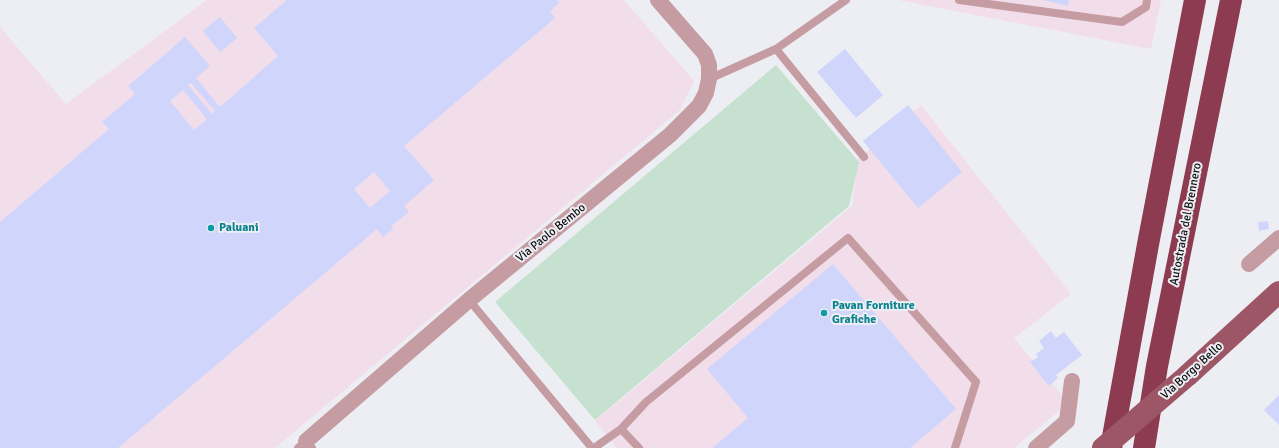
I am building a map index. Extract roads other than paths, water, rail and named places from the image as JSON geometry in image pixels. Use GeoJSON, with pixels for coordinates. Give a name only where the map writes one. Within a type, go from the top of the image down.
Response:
{"type":"FeatureCollection","features":[{"type":"Feature","properties":{"kind":"highway"},"geometry":{"type":"LineString","coordinates":[[1111,448],[1195,0]]}},
{"type":"Feature","properties":{"kind":"highway","name":"Autostrada del Brennero"},"geometry":{"type":"LineString","coordinates":[[1144,448],[1157,366],[1231,0]]}},
{"type":"Feature","properties":{"kind":"main road","name":"Via Borgo Bello"},"geometry":{"type":"LineString","coordinates":[[1104,448],[1188,375],[1279,292]]}},
{"type":"Feature","properties":{"kind":"street","name":"Via Paolo Bembo"},"geometry":{"type":"LineString","coordinates":[[305,446],[469,300],[670,135],[700,106],[706,93],[709,79],[709,65],[705,54],[658,0]]}},
{"type":"Feature","properties":{"kind":"street"},"geometry":{"type":"LineString","coordinates":[[1249,264],[1279,238]]}},
{"type":"Feature","properties":{"kind":"street"},"geometry":{"type":"LineString","coordinates":[[1036,448],[1067,422],[1072,381]]}},
{"type":"Feature","properties":{"kind":"lane"},"geometry":{"type":"LineString","coordinates":[[709,79],[776,49],[846,0]]}},
{"type":"Feature","properties":{"kind":"lane"},"geometry":{"type":"LineString","coordinates":[[960,0],[1122,22],[1146,6],[1147,0]]}},
{"type":"Feature","properties":{"kind":"lane"},"geometry":{"type":"LineString","coordinates":[[776,49],[864,157]]}},
{"type":"Feature","properties":{"kind":"lane"},"geometry":{"type":"LineString","coordinates":[[469,300],[593,448],[621,429],[646,402],[848,238],[976,382],[955,448]]}},
{"type":"Feature","properties":{"kind":"lane"},"geometry":{"type":"LineString","coordinates":[[621,429],[639,448]]}},
{"type":"Feature","properties":{"kind":"place","name":"Paluani"},"geometry":{"type":"Point","coordinates":[211,228]}},
{"type":"Feature","properties":{"kind":"place","name":"Pavan Forniture Grafiche"},"geometry":{"type":"Point","coordinates":[824,313]}}]}
